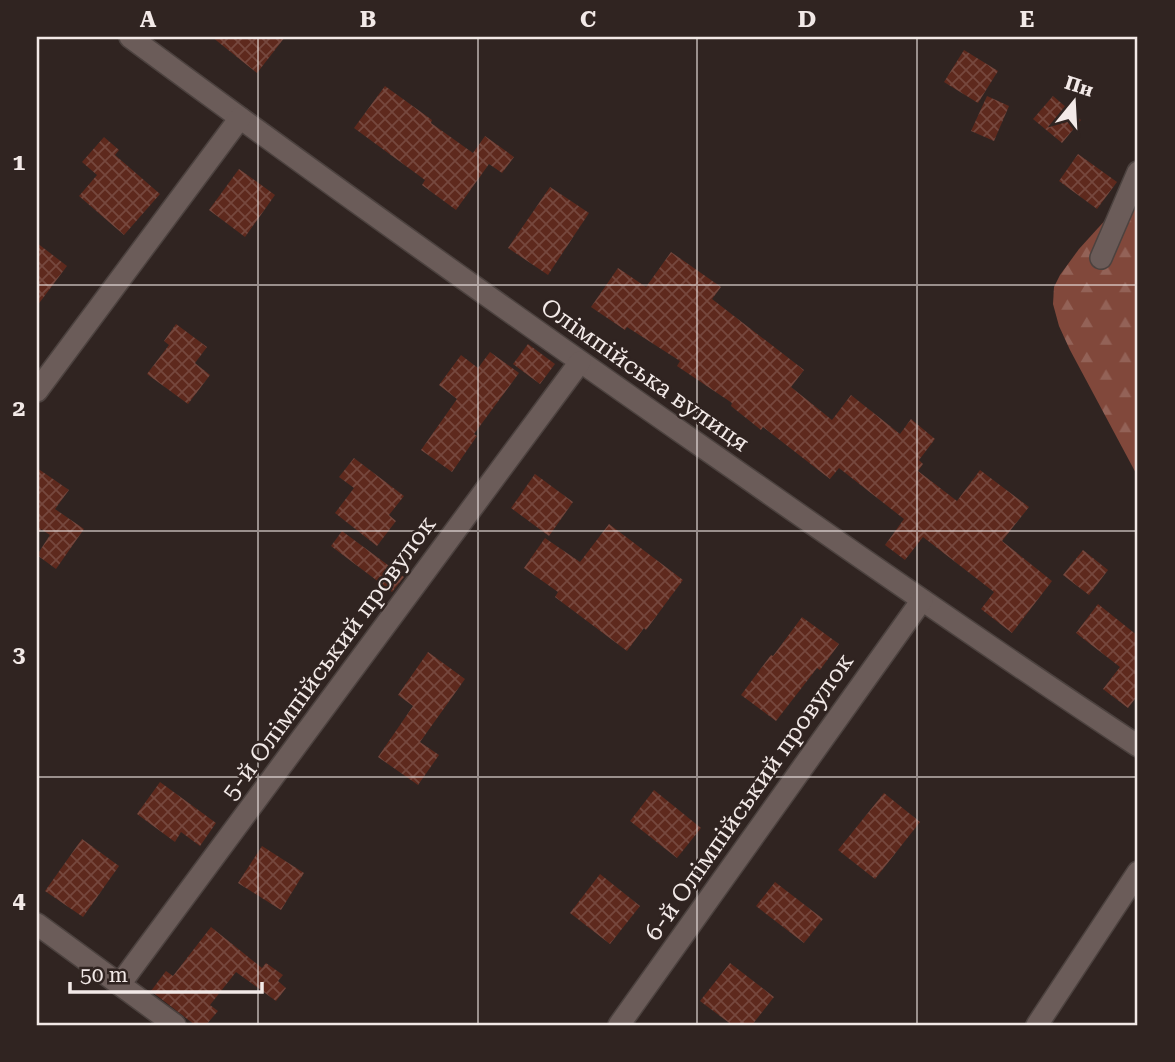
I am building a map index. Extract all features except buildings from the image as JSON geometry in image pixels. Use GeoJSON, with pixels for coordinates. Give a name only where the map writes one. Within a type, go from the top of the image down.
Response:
{"type":"FeatureCollection","features":[{"type":"Feature","properties":{"kind":"street","name":"Олімпійська вулиця"},"geometry":{"type":"LineString","coordinates":[[130,37],[580,362],[922,600],[1138,746]]}},
{"type":"Feature","properties":{"kind":"street"},"geometry":{"type":"LineString","coordinates":[[37,391],[240,118]]}},
{"type":"Feature","properties":{"kind":"street"},"geometry":{"type":"LineString","coordinates":[[1101,258],[1138,172]]}},
{"type":"Feature","properties":{"kind":"street","name":"5-й Олімпійський провулок"},"geometry":{"type":"LineString","coordinates":[[120,984],[580,362]]}},
{"type":"Feature","properties":{"kind":"street","name":"6-й Олімпійський провулок"},"geometry":{"type":"LineString","coordinates":[[619,1025],[922,600]]}},
{"type":"Feature","properties":{"kind":"street"},"geometry":{"type":"LineString","coordinates":[[1037,1025],[1138,872]]}},
{"type":"Feature","properties":{"kind":"street"},"geometry":{"type":"LineString","coordinates":[[37,924],[176,1025]]}},
{"type":"Feature","properties":{"kind":"green space"},"geometry":{"type":"Polygon","coordinates":[[[1138,184],[1138,477],[1070,350],[1053,304],[1054,287],[1060,275],[1079,249],[1138,184]]]}}]}
